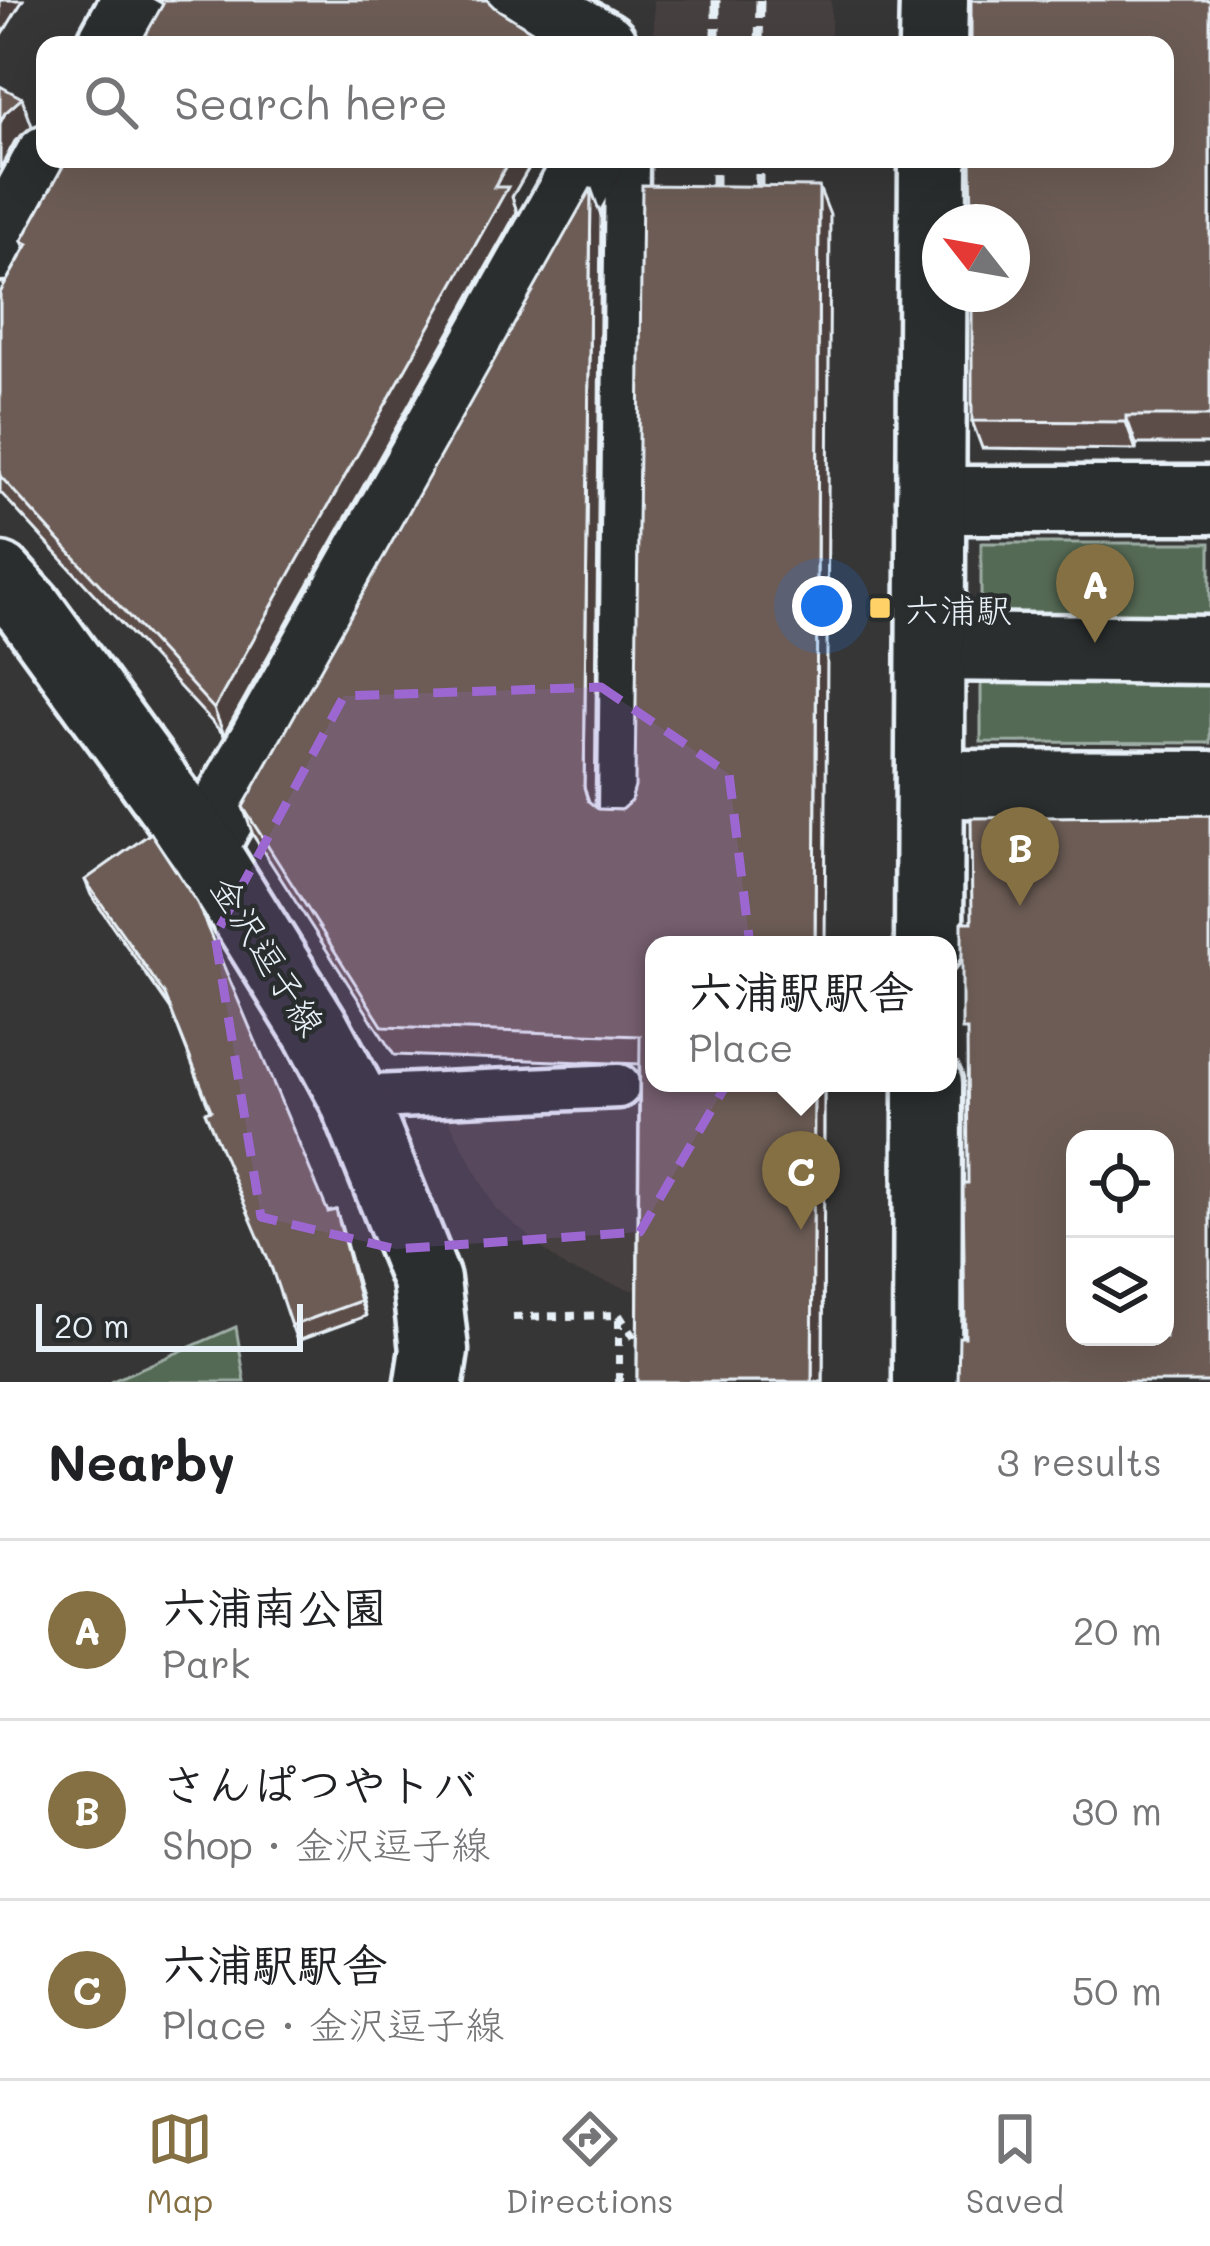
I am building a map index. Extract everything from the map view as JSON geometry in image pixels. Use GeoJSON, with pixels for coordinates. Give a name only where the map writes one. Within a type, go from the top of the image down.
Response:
{"type":"FeatureCollection","features":[{"type":"Feature","properties":{"kind":"street"},"geometry":{"type":"LineString","coordinates":[[116,36],[136,0]]}},
{"type":"Feature","properties":{"kind":"street"},"geometry":{"type":"LineString","coordinates":[[523,0],[587,36]]}},
{"type":"Feature","properties":{"kind":"street"},"geometry":{"type":"LineString","coordinates":[[626,0],[626,36]]}},
{"type":"Feature","properties":{"kind":"street"},"geometry":{"type":"LineString","coordinates":[[933,36],[934,0]]}},
{"type":"Feature","properties":{"kind":"street"},"geometry":{"type":"LineString","coordinates":[[0,247],[43,168]]}},
{"type":"Feature","properties":{"kind":"street"},"geometry":{"type":"LineString","coordinates":[[202,848],[585,168]]}},
{"type":"Feature","properties":{"kind":"street"},"geometry":{"type":"LineString","coordinates":[[929,936],[933,168]]}},
{"type":"Feature","properties":{"kind":"street"},"geometry":{"type":"LineString","coordinates":[[931,500],[1210,500]]}},
{"type":"Feature","properties":{"kind":"street","name":"金沢逗子線"},"geometry":{"type":"LineString","coordinates":[[0,577],[29,609],[202,848],[317,1031],[353,1098],[426,1280],[432,1318],[429,1382]]}},
{"type":"Feature","properties":{"kind":"street"},"geometry":{"type":"LineString","coordinates":[[931,647],[1210,650]]}},
{"type":"Feature","properties":{"kind":"street"},"geometry":{"type":"LineString","coordinates":[[930,784],[1210,785]]}},
{"type":"Feature","properties":{"kind":"street"},"geometry":{"type":"LineString","coordinates":[[927,1382],[928,1092]]}},
{"type":"Feature","properties":{"kind":"lane"},"geometry":{"type":"LineString","coordinates":[[620,815],[627,168]]}},
{"type":"Feature","properties":{"kind":"lane"},"geometry":{"type":"LineString","coordinates":[[353,1098],[618,1086]]}},
{"type":"Feature","properties":{"kind":"path"},"geometry":{"type":"LineString","coordinates":[[432,1318],[619,1315]]}},
{"type":"Feature","properties":{"kind":"path"},"geometry":{"type":"LineString","coordinates":[[619,1315],[652,1365]]}},
{"type":"Feature","properties":{"kind":"path"},"geometry":{"type":"LineString","coordinates":[[619,1315],[619,1382]]}},
{"type":"Feature","properties":{"kind":"highlighted area"},"geometry":{"type":"Polygon","coordinates":[[[601,687],[729,774],[760,1027],[640,1232],[396,1249],[261,1217],[215,936],[344,696],[601,687]]]}},
{"type":"Feature","properties":{"kind":"shaded area"},"geometry":{"type":"Polygon","coordinates":[[[654,0],[831,0],[831,36],[654,36],[654,0]]]}},
{"type":"Feature","properties":{"kind":"shaded area"},"geometry":{"type":"Polygon","coordinates":[[[639,1104],[635,1291],[567,1269],[495,1208],[444,1112],[639,1104]]]}},
{"type":"Feature","properties":{"kind":"green space"},"geometry":{"type":"Polygon","coordinates":[[[981,543],[1210,543],[1210,743],[981,742],[981,543]]]}},
{"type":"Feature","properties":{"kind":"green space"},"geometry":{"type":"Polygon","coordinates":[[[236,1327],[245,1382],[110,1382],[236,1327]]]}},
{"type":"Feature","properties":{"kind":"building"},"geometry":{"type":"Polygon","coordinates":[[[156,0],[487,0],[540,36],[145,36],[163,4],[156,0]]]}},
{"type":"Feature","properties":{"kind":"building"},"geometry":{"type":"Polygon","coordinates":[[[971,0],[1210,0],[1210,416],[1126,416],[1126,422],[972,421],[972,312],[1030,312],[1030,204],[972,204],[971,168],[1174,168],[1174,36],[971,36],[971,0]]]}},
{"type":"Feature","properties":{"kind":"building"},"geometry":{"type":"Polygon","coordinates":[[[0,86],[22,98],[0,123],[0,86]]]}},
{"type":"Feature","properties":{"kind":"building"},"geometry":{"type":"Polygon","coordinates":[[[62,168],[505,168],[494,187],[508,187],[214,709],[0,476],[0,293],[28,244],[22,241],[62,168]]]}},
{"type":"Feature","properties":{"kind":"building"},"geometry":{"type":"Polygon","coordinates":[[[642,185],[819,187],[815,936],[645,936],[645,1092],[814,1092],[812,1382],[637,1382],[640,1036],[383,1027],[243,807],[591,188],[584,787],[588,801],[598,809],[621,810],[631,801],[635,787],[642,185]]]}},
{"type":"Feature","properties":{"kind":"building"},"geometry":{"type":"Polygon","coordinates":[[[1210,815],[1210,1382],[958,1382],[959,1337],[965,1337],[963,1183],[968,1183],[962,922],[972,922],[971,818],[1210,815]]]}},
{"type":"Feature","properties":{"kind":"building"},"geometry":{"type":"Polygon","coordinates":[[[151,833],[197,903],[328,1212],[336,1210],[360,1301],[291,1326],[272,1269],[205,1112],[211,1110],[165,995],[85,880],[151,833]]]}},
{"type":"Feature","properties":{"kind":"railway"},"geometry":{"type":"LineString","coordinates":[[716,0],[716,36]]}},
{"type":"Feature","properties":{"kind":"railway"},"geometry":{"type":"LineString","coordinates":[[759,36],[760,0]]}},
{"type":"Feature","properties":{"kind":"railway"},"geometry":{"type":"LineString","coordinates":[[715,168],[715,219]]}},
{"type":"Feature","properties":{"kind":"railway"},"geometry":{"type":"LineString","coordinates":[[759,168],[759,219]]}},
{"type":"Feature","properties":{"kind":"place","name":"六浦駅"},"geometry":{"type":"Point","coordinates":[880,608]}},
{"type":"Feature","properties":{"kind":"place","name":"六浦南公園"},"geometry":{"type":"Point","coordinates":[1095,643]}},
{"type":"Feature","properties":{"kind":"place","name":"さんぱつやトバ"},"geometry":{"type":"Point","coordinates":[1020,906]}},
{"type":"Feature","properties":{"kind":"place","name":"六浦駅駅舎"},"geometry":{"type":"Point","coordinates":[801,1230]}}]}
